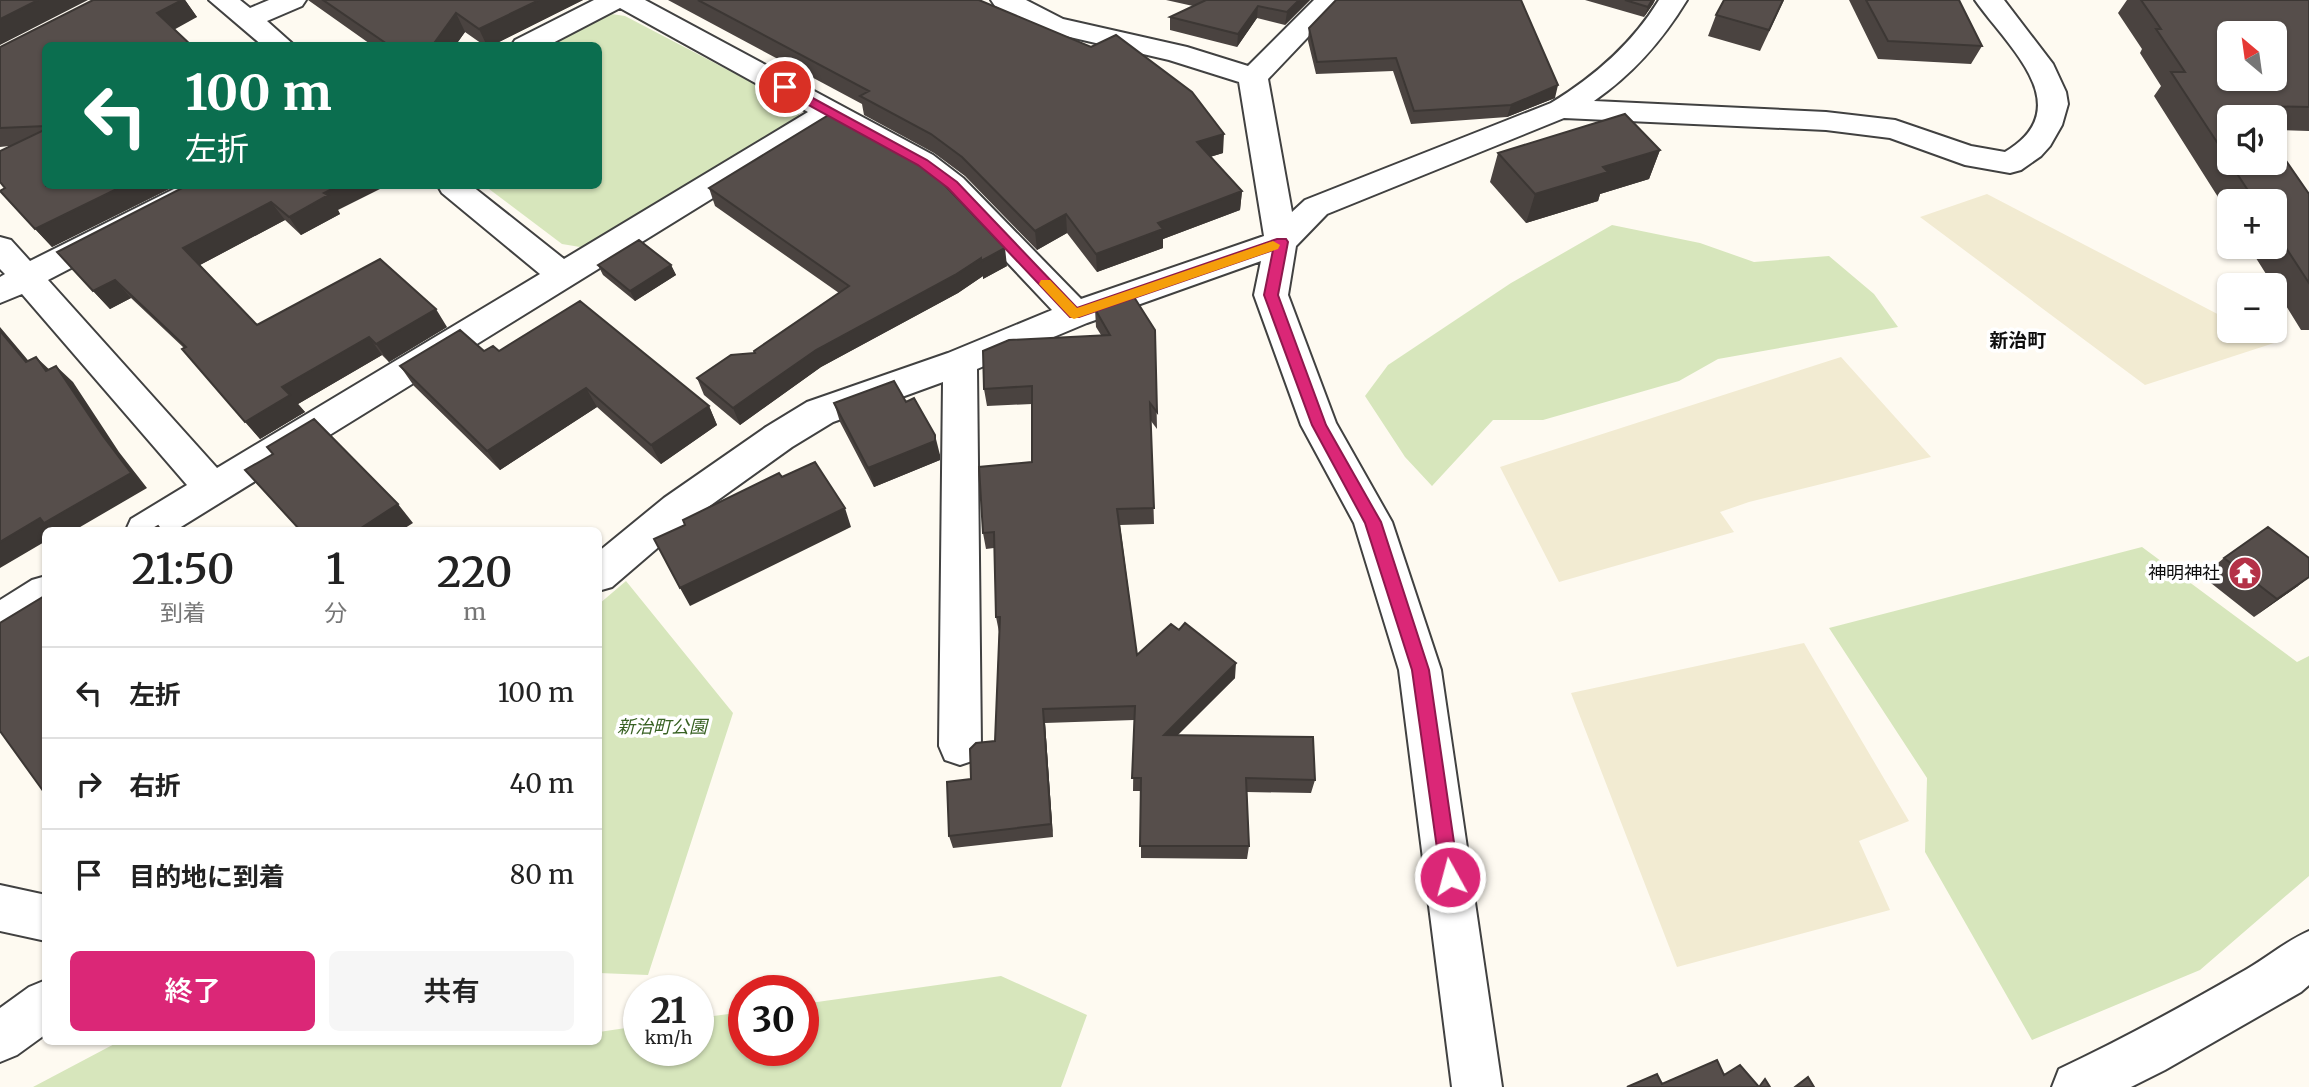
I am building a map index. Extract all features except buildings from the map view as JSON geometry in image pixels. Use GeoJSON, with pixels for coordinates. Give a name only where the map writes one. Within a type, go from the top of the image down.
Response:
{"type":"FeatureCollection","features":[{"type":"Feature","properties":{"kind":"street"},"geometry":{"type":"LineString","coordinates":[[223,0],[276,42]]}},
{"type":"Feature","properties":{"kind":"street"},"geometry":{"type":"LineString","coordinates":[[249,19],[292,0]]}},
{"type":"Feature","properties":{"kind":"street"},"geometry":{"type":"LineString","coordinates":[[533,42],[615,0]]}},
{"type":"Feature","properties":{"kind":"street"},"geometry":{"type":"LineString","coordinates":[[625,0],[922,162],[952,185],[1074,314]]}},
{"type":"Feature","properties":{"kind":"street"},"geometry":{"type":"LineString","coordinates":[[1005,0],[1054,25],[1177,53],[1254,77]]}},
{"type":"Feature","properties":{"kind":"street"},"geometry":{"type":"LineString","coordinates":[[1254,77],[1329,0]]}},
{"type":"Feature","properties":{"kind":"street"},"geometry":{"type":"LineString","coordinates":[[602,572],[677,509],[820,412],[960,362],[1074,314],[1282,242],[1316,207],[1561,109],[1591,93],[1638,51],[1673,0]]}},
{"type":"Feature","properties":{"kind":"street"},"geometry":{"type":"LineString","coordinates":[[1561,109],[1826,121],[1895,130],[1965,155],[2010,163],[2035,146],[2049,124],[2054,102],[2047,83],[2024,41],[1989,0]]}},
{"type":"Feature","properties":{"kind":"street"},"geometry":{"type":"LineString","coordinates":[[1254,77],[1282,242],[1271,295],[1319,425],[1373,522],[1420,670],[1477,1087]]}},
{"type":"Feature","properties":{"kind":"street"},"geometry":{"type":"LineString","coordinates":[[150,527],[830,112]]}},
{"type":"Feature","properties":{"kind":"street"},"geometry":{"type":"LineString","coordinates":[[13,285],[198,189]]}},
{"type":"Feature","properties":{"kind":"street"},"geometry":{"type":"LineString","coordinates":[[457,189],[563,275]]}},
{"type":"Feature","properties":{"kind":"street"},"geometry":{"type":"LineString","coordinates":[[0,248],[13,285],[212,488]]}},
{"type":"Feature","properties":{"kind":"street"},"geometry":{"type":"LineString","coordinates":[[960,362],[960,747]]}},
{"type":"Feature","properties":{"kind":"street"},"geometry":{"type":"LineString","coordinates":[[0,621],[42,595]]}},
{"type":"Feature","properties":{"kind":"street"},"geometry":{"type":"LineString","coordinates":[[0,908],[42,917]]}},
{"type":"Feature","properties":{"kind":"street"},"geometry":{"type":"LineString","coordinates":[[2077,1087],[2148,1053],[2284,975],[2309,955]]}},
{"type":"Feature","properties":{"kind":"street"},"geometry":{"type":"LineString","coordinates":[[0,1038],[42,1007]]}},
{"type":"Feature","properties":{"kind":"shaded area"},"geometry":{"type":"Polygon","coordinates":[[[1987,194],[2217,314],[2217,343],[2274,343],[2145,385],[1920,217],[1987,194]]]}},
{"type":"Feature","properties":{"kind":"shaded area"},"geometry":{"type":"Polygon","coordinates":[[[1841,357],[1931,457],[1749,502],[1720,512],[1734,532],[1559,582],[1500,467],[1841,357]]]}},
{"type":"Feature","properties":{"kind":"shaded area"},"geometry":{"type":"Polygon","coordinates":[[[1804,643],[1909,821],[1859,841],[1890,910],[1677,967],[1571,693],[1804,643]]]}},
{"type":"Feature","properties":{"kind":"green space"},"geometry":{"type":"Polygon","coordinates":[[[605,13],[625,16],[799,107],[799,118],[586,248],[562,244],[489,189],[602,189],[602,42],[548,42],[605,13]]]}},
{"type":"Feature","properties":{"kind":"green space"},"geometry":{"type":"Polygon","coordinates":[[[1612,225],[1700,243],[1754,262],[1829,256],[1874,294],[1898,327],[1718,359],[1679,381],[1543,420],[1493,420],[1432,486],[1405,457],[1365,396],[1388,365],[1511,283],[1612,225]]]}},
{"type":"Feature","properties":{"kind":"green space"},"geometry":{"type":"Polygon","coordinates":[[[2142,547],[2297,662],[2309,656],[2309,876],[2200,970],[2032,1040],[1925,852],[1927,778],[1829,628],[2142,547]]]}},
{"type":"Feature","properties":{"kind":"green space","name":"新治町公園"},"geometry":{"type":"Polygon","coordinates":[[[626,581],[733,713],[648,975],[602,973],[602,601],[626,581]]]}},
{"type":"Feature","properties":{"kind":"green space"},"geometry":{"type":"Polygon","coordinates":[[[1001,976],[1087,1015],[1061,1087],[33,1087],[112,1045],[602,1045],[602,1032],[623,1028],[623,1066],[714,1066],[714,1016],[728,1014],[728,1066],[819,1066],[819,1002],[1001,976]]]}},
{"type":"Feature","properties":{"kind":"slow traffic"},"geometry":{"type":"LineString","coordinates":[[1046,284],[1074,314],[1273,245]]}},
{"type":"Feature","properties":{"kind":"place","name":"神明神社"},"geometry":{"type":"Point","coordinates":[2245,573]}},
{"type":"Feature","properties":{"kind":"district","name":"新治町"},"geometry":{"type":"Point","coordinates":[2018,340]}},
{"type":"Feature","properties":{"kind":"route"},"geometry":{"type":"LineString","coordinates":[[785,87],[922,162],[952,185],[1074,314],[1282,242],[1271,295],[1319,425],[1373,522],[1420,670],[1450,877]]}}]}
